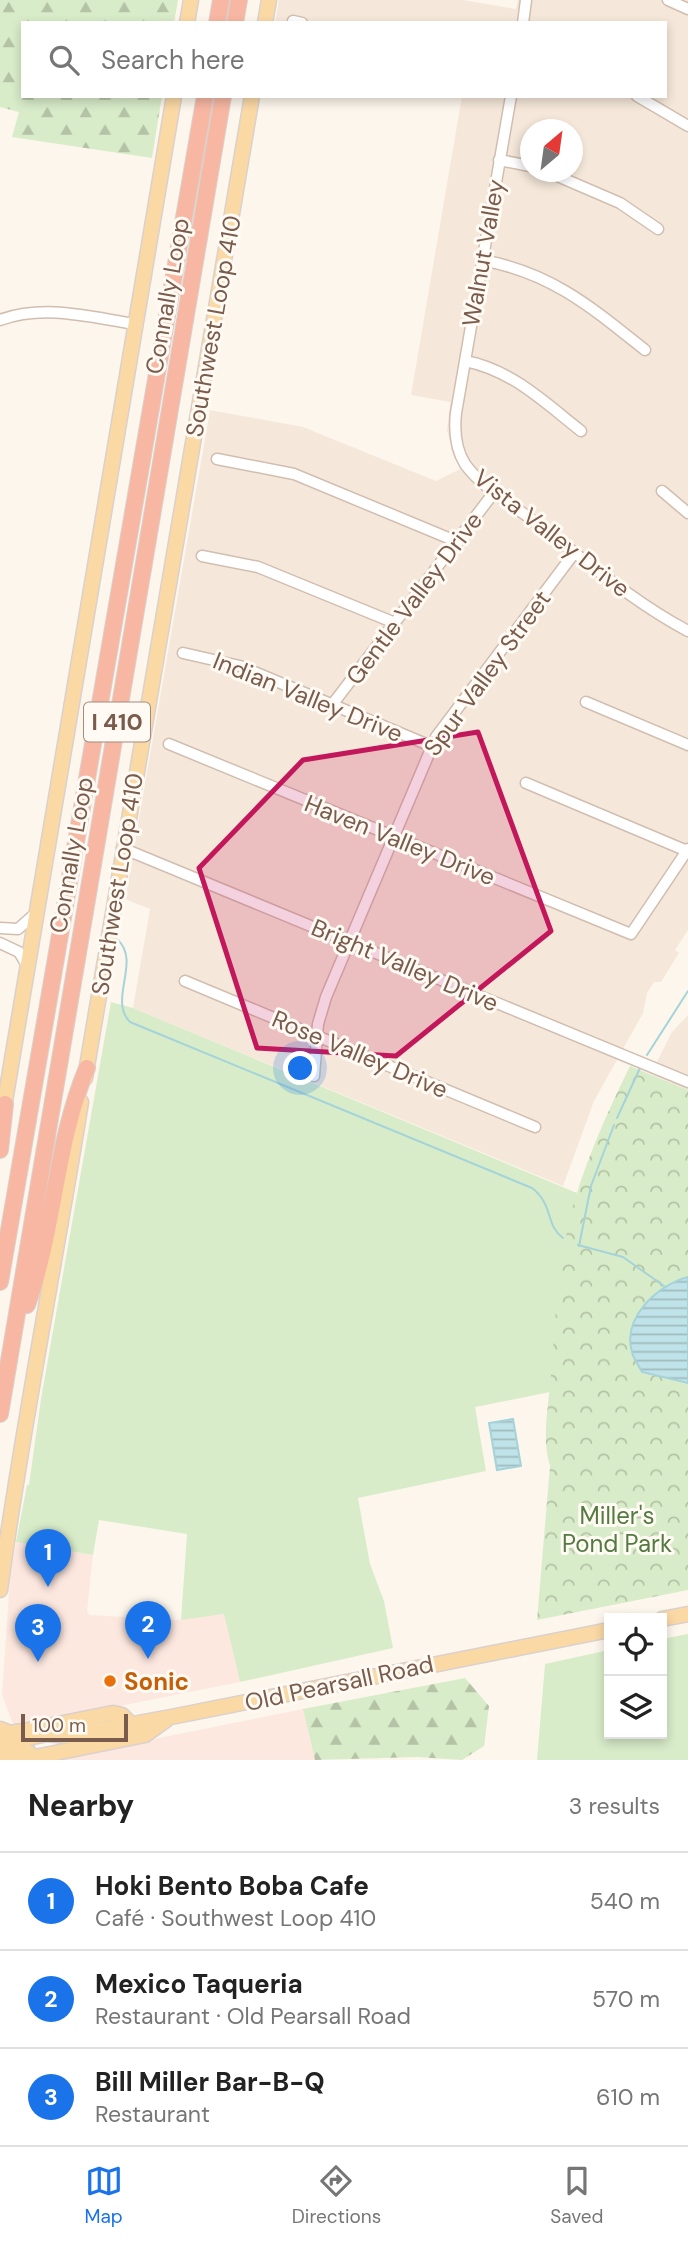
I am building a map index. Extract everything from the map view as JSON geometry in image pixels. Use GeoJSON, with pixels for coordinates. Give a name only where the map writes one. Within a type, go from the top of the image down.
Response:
{"type":"FeatureCollection","features":[{"type":"Feature","properties":{"kind":"highway"},"geometry":{"type":"LineString","coordinates":[[218,21],[221,0]]}},
{"type":"Feature","properties":{"kind":"highway"},"geometry":{"type":"LineString","coordinates":[[235,21],[239,0]]}},
{"type":"Feature","properties":{"kind":"highway","name":"Connally Loop"},"geometry":{"type":"LineString","coordinates":[[0,1282],[205,98]]}},
{"type":"Feature","properties":{"kind":"highway","name":"Connally Loop"},"geometry":{"type":"LineString","coordinates":[[0,1414],[223,98]]}},
{"type":"Feature","properties":{"kind":"highway"},"geometry":{"type":"LineString","coordinates":[[11,1347],[33,1288],[71,1106],[86,1068]]}},
{"type":"Feature","properties":{"kind":"highway"},"geometry":{"type":"LineString","coordinates":[[0,1150],[5,1104]]}},
{"type":"Feature","properties":{"kind":"main road"},"geometry":{"type":"LineString","coordinates":[[187,21],[191,0]]}},
{"type":"Feature","properties":{"kind":"main road"},"geometry":{"type":"LineString","coordinates":[[265,21],[269,0]]}},
{"type":"Feature","properties":{"kind":"main road"},"geometry":{"type":"LineString","coordinates":[[0,1132],[174,98]]}},
{"type":"Feature","properties":{"kind":"main road","name":"Southwest Loop 410"},"geometry":{"type":"LineString","coordinates":[[0,1590],[16,1472],[51,1293],[122,848],[253,98]]}},
{"type":"Feature","properties":{"kind":"main road"},"geometry":{"type":"LineString","coordinates":[[667,1618],[688,1614]]}},
{"type":"Feature","properties":{"kind":"main road","name":"Old Pearsall Road"},"geometry":{"type":"LineString","coordinates":[[0,1744],[47,1734],[68,1736],[171,1717],[604,1631]]}},
{"type":"Feature","properties":{"kind":"main road"},"geometry":{"type":"LineString","coordinates":[[0,1729],[10,1733],[113,1713],[122,1715],[131,1724]]}},
{"type":"Feature","properties":{"kind":"main road"},"geometry":{"type":"LineString","coordinates":[[20,1760],[145,1735],[171,1717]]}},
{"type":"Feature","properties":{"kind":"main road","name":"Old Pearsall Road"},"geometry":{"type":"LineString","coordinates":[[0,1758],[51,1748],[68,1736]]}},
{"type":"Feature","properties":{"kind":"street"},"geometry":{"type":"LineString","coordinates":[[523,21],[526,0]]}},
{"type":"Feature","properties":{"kind":"street"},"geometry":{"type":"LineString","coordinates":[[668,0],[688,9]]}},
{"type":"Feature","properties":{"kind":"street","name":"Walnut Valley"},"geometry":{"type":"LineString","coordinates":[[457,410],[511,98]]}},
{"type":"Feature","properties":{"kind":"street"},"geometry":{"type":"LineString","coordinates":[[640,98],[688,126]]}},
{"type":"Feature","properties":{"kind":"street"},"geometry":{"type":"LineString","coordinates":[[499,160],[520,164]]}},
{"type":"Feature","properties":{"kind":"street"},"geometry":{"type":"LineString","coordinates":[[571,182],[620,203],[658,229]]}},
{"type":"Feature","properties":{"kind":"street"},"geometry":{"type":"LineString","coordinates":[[482,260],[513,267],[552,282],[579,298],[645,350]]}},
{"type":"Feature","properties":{"kind":"street"},"geometry":{"type":"LineString","coordinates":[[0,320],[18,314],[52,311],[135,324]]}},
{"type":"Feature","properties":{"kind":"street"},"geometry":{"type":"LineString","coordinates":[[465,361],[494,368],[512,377],[581,431]]}},
{"type":"Feature","properties":{"kind":"street","name":"Vista Valley Drive"},"geometry":{"type":"LineString","coordinates":[[457,410],[454,433],[460,455],[475,476],[653,612],[688,631]]}},
{"type":"Feature","properties":{"kind":"street"},"geometry":{"type":"LineString","coordinates":[[218,459],[294,474],[458,542]]}},
{"type":"Feature","properties":{"kind":"street","name":"Gentle Valley Drive"},"geometry":{"type":"LineString","coordinates":[[332,705],[495,491]]}},
{"type":"Feature","properties":{"kind":"street"},"geometry":{"type":"LineString","coordinates":[[662,491],[688,513]]}},
{"type":"Feature","properties":{"kind":"street","name":"Spur Valley Street"},"geometry":{"type":"LineString","coordinates":[[314,1076],[321,1011],[430,746],[575,552]]}},
{"type":"Feature","properties":{"kind":"street"},"geometry":{"type":"LineString","coordinates":[[202,556],[258,567],[395,623]]}},
{"type":"Feature","properties":{"kind":"street","name":"Indian Valley Drive"},"geometry":{"type":"LineString","coordinates":[[183,653],[240,666],[430,746]]}},
{"type":"Feature","properties":{"kind":"street"},"geometry":{"type":"LineString","coordinates":[[586,702],[688,745]]}},
{"type":"Feature","properties":{"kind":"street","name":"Haven Valley Drive"},"geometry":{"type":"LineString","coordinates":[[169,744],[631,934],[687,850]]}},
{"type":"Feature","properties":{"kind":"street"},"geometry":{"type":"LineString","coordinates":[[526,783],[687,850]]}},
{"type":"Feature","properties":{"kind":"street","name":"Bright Valley Drive"},"geometry":{"type":"LineString","coordinates":[[122,848],[688,1082]]}},
{"type":"Feature","properties":{"kind":"street"},"geometry":{"type":"LineString","coordinates":[[0,928],[18,929],[36,913]]}},
{"type":"Feature","properties":{"kind":"street"},"geometry":{"type":"LineString","coordinates":[[0,943],[19,952],[28,968]]}},
{"type":"Feature","properties":{"kind":"street","name":"Rose Valley Drive"},"geometry":{"type":"LineString","coordinates":[[185,981],[535,1127]]}},
{"type":"Feature","properties":{"kind":"highlighted area"},"geometry":{"type":"Polygon","coordinates":[[[478,732],[551,931],[396,1056],[257,1048],[199,868],[303,760],[478,732]]]}},
{"type":"Feature","properties":{"kind":"shaded area"},"geometry":{"type":"Polygon","coordinates":[[[279,0],[463,0],[516,9],[518,0],[688,0],[688,930],[675,950],[679,953],[661,982],[654,982],[647,993],[643,1013],[594,1101],[563,1186],[133,1008],[150,909],[125,899],[210,410],[303,427],[436,481],[460,469],[447,431],[450,402],[411,395],[462,98],[667,98],[667,21],[275,21],[279,0]]]}},
{"type":"Feature","properties":{"kind":"shaded area"},"geometry":{"type":"Polygon","coordinates":[[[688,1015],[688,1090],[651,1074],[672,1032],[688,1015]]]}},
{"type":"Feature","properties":{"kind":"shaded area"},"geometry":{"type":"Polygon","coordinates":[[[16,1542],[93,1555],[87,1612],[90,1615],[177,1620],[224,1614],[240,1682],[14,1727],[2,1695],[10,1578],[16,1542]]]}},
{"type":"Feature","properties":{"kind":"shaded area"},"geometry":{"type":"Polygon","coordinates":[[[303,1709],[315,1760],[47,1760],[134,1743],[303,1709]]]}},
{"type":"Feature","properties":{"kind":"green space"},"geometry":{"type":"Polygon","coordinates":[[[0,0],[178,0],[174,21],[21,21],[21,98],[162,98],[152,158],[12,137],[19,112],[0,107],[0,0]]]}},
{"type":"Feature","properties":{"kind":"green space"},"geometry":{"type":"Polygon","coordinates":[[[111,1002],[133,1008],[577,1193],[559,1285],[550,1392],[475,1407],[486,1471],[358,1498],[370,1564],[384,1601],[393,1648],[240,1682],[224,1614],[181,1620],[187,1534],[99,1520],[93,1555],[16,1542],[29,1485],[41,1399],[111,1002]]]}},
{"type":"Feature","properties":{"kind":"green space","name":"Miller's Pond Park"},"geometry":{"type":"Polygon","coordinates":[[[630,1066],[688,1090],[688,1590],[537,1620],[550,1466],[546,1421],[564,1244],[573,1205],[587,1164],[630,1066]]]}},
{"type":"Feature","properties":{"kind":"green space"},"geometry":{"type":"Polygon","coordinates":[[[688,1634],[688,1760],[537,1760],[545,1664],[604,1651],[604,1739],[667,1739],[667,1638],[688,1634]]]}},
{"type":"Feature","properties":{"kind":"green space"},"geometry":{"type":"Polygon","coordinates":[[[465,1678],[489,1706],[484,1746],[462,1760],[417,1757],[315,1760],[303,1709],[465,1678]]]}},
{"type":"Feature","properties":{"kind":"water"},"geometry":{"type":"Polygon","coordinates":[[[688,1277],[688,1383],[642,1372],[633,1354],[630,1339],[637,1315],[645,1304],[665,1287],[688,1277]]]}},
{"type":"Feature","properties":{"kind":"water"},"geometry":{"type":"Polygon","coordinates":[[[513,1419],[521,1466],[497,1470],[489,1423],[513,1419]]]}},
{"type":"Feature","properties":{"kind":"waterway"},"geometry":{"type":"LineString","coordinates":[[118,940],[126,959],[122,1003],[130,1022],[532,1188],[544,1201],[557,1233],[563,1238]]}},
{"type":"Feature","properties":{"kind":"waterway"},"geometry":{"type":"LineString","coordinates":[[647,1055],[688,991]]}},
{"type":"Feature","properties":{"kind":"waterway"},"geometry":{"type":"LineString","coordinates":[[617,1118],[640,1068]]}},
{"type":"Feature","properties":{"kind":"waterway"},"geometry":{"type":"LineString","coordinates":[[579,1246],[591,1186],[614,1125]]}},
{"type":"Feature","properties":{"kind":"waterway"},"geometry":{"type":"LineString","coordinates":[[578,1245],[623,1257],[664,1286]]}},
{"type":"Feature","properties":{"kind":"place","name":"Hoki Bento Boba Cafe"},"geometry":{"type":"Point","coordinates":[48,1587]}},
{"type":"Feature","properties":{"kind":"place","name":"Mexico Taqueria"},"geometry":{"type":"Point","coordinates":[148,1659]}},
{"type":"Feature","properties":{"kind":"place","name":"Bill Miller Bar-B-Q"},"geometry":{"type":"Point","coordinates":[38,1662]}},
{"type":"Feature","properties":{"kind":"place","name":"Sonic"},"geometry":{"type":"Point","coordinates":[110,1681]}}]}
